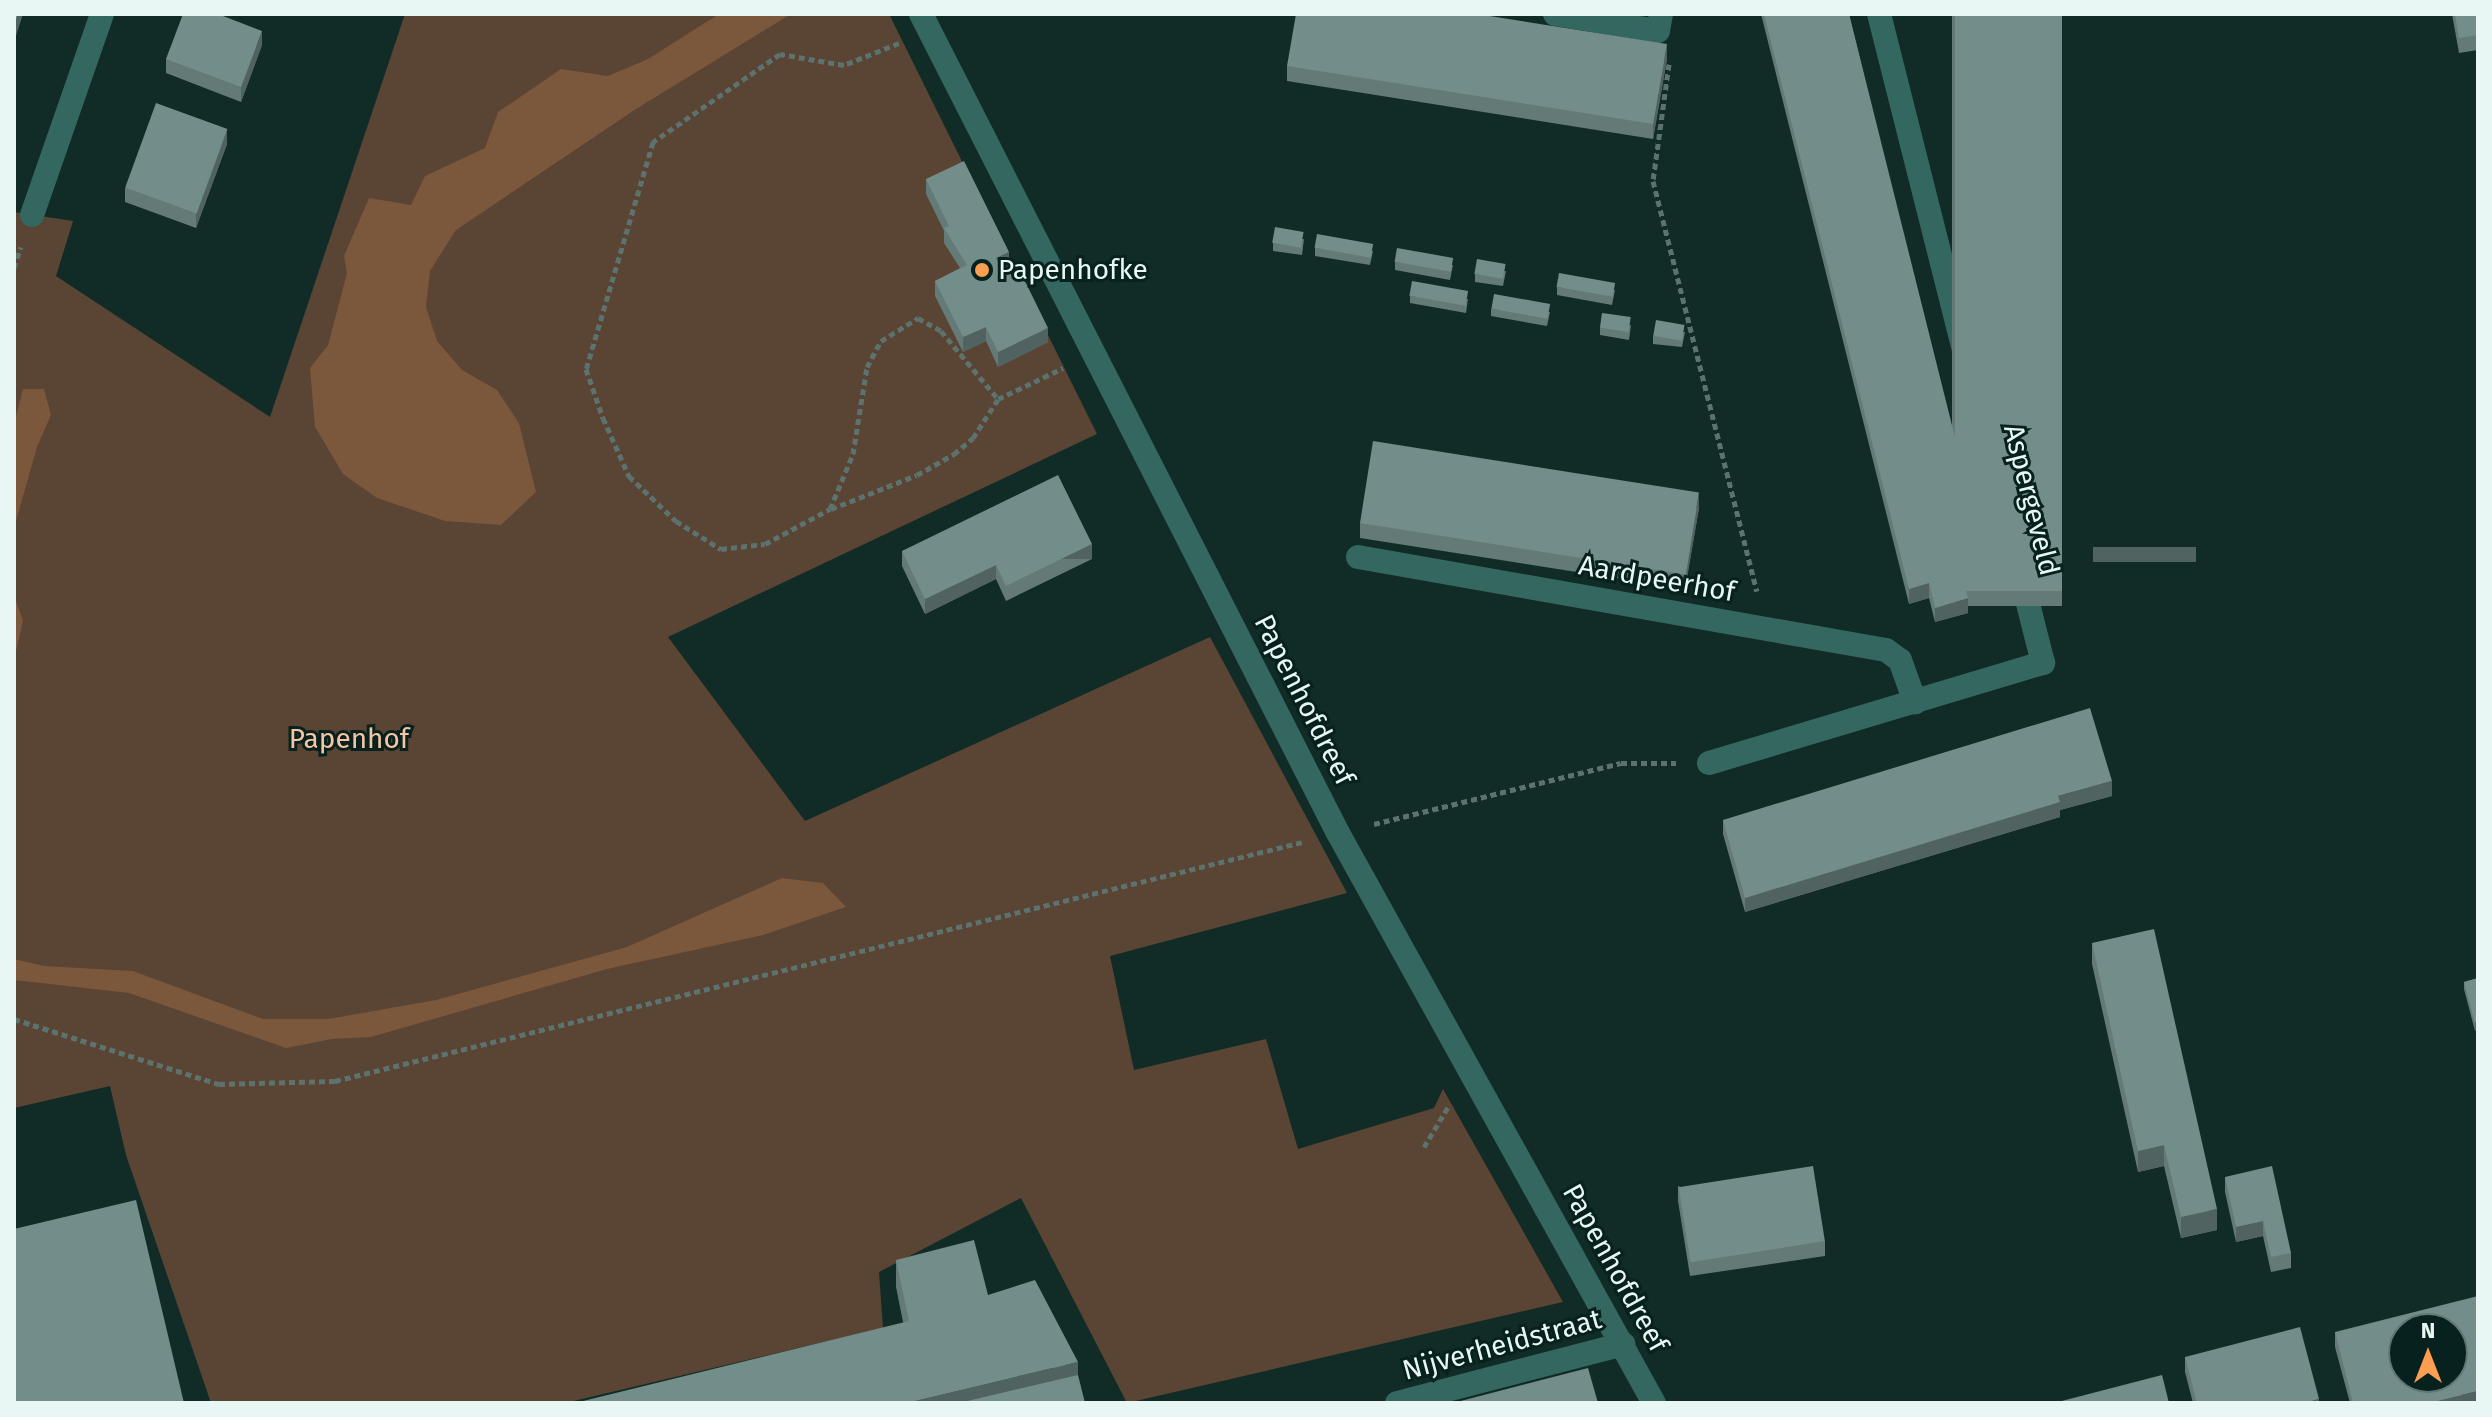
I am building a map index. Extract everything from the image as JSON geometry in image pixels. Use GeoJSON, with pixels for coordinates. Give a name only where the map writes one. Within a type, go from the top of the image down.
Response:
{"type":"FeatureCollection","features":[{"type":"Feature","properties":{"kind":"street"},"geometry":{"type":"LineString","coordinates":[[32,215],[102,14]]}},
{"type":"Feature","properties":{"kind":"street"},"geometry":{"type":"LineString","coordinates":[[1555,14],[1659,22]]}},
{"type":"Feature","properties":{"kind":"street","name":"Aspergeveld"},"geometry":{"type":"LineString","coordinates":[[1709,763],[2043,663],[1879,14]]}},
{"type":"Feature","properties":{"kind":"street","name":"Papenhofdreef"},"geometry":{"type":"LineString","coordinates":[[926,22],[1338,833],[1654,1403]]}},
{"type":"Feature","properties":{"kind":"street","name":"Aardpeerhof"},"geometry":{"type":"LineString","coordinates":[[1358,557],[1886,650],[1900,660],[1915,702]]}},
{"type":"Feature","properties":{"kind":"street","name":"Nijverheidstraat"},"geometry":{"type":"LineString","coordinates":[[1397,1403],[1623,1344]]}},
{"type":"Feature","properties":{"kind":"path"},"geometry":{"type":"LineString","coordinates":[[926,22],[844,65],[780,54],[653,142],[586,369],[603,418],[629,476],[676,521],[721,549],[765,544],[830,509],[917,475],[954,454],[973,438],[998,399],[1094,354]]}},
{"type":"Feature","properties":{"kind":"path"},"geometry":{"type":"LineString","coordinates":[[1659,22],[1671,50],[1653,181],[1766,629]]}},
{"type":"Feature","properties":{"kind":"path"},"geometry":{"type":"LineString","coordinates":[[830,509],[853,454],[867,367],[881,341],[918,318],[941,331],[998,399]]}},
{"type":"Feature","properties":{"kind":"path"},"geometry":{"type":"LineString","coordinates":[[14,1019],[219,1084],[335,1081],[1621,763],[1709,763]]}},
{"type":"Feature","properties":{"kind":"green space","name":"Papenhof"},"geometry":{"type":"Polygon","coordinates":[[[405,14],[889,14],[1097,434],[668,637],[805,821],[1210,637],[1347,893],[1110,956],[1134,1070],[1266,1039],[1298,1149],[1434,1108],[1443,1089],[1563,1302],[1127,1403],[1021,1198],[879,1272],[883,1328],[565,1403],[211,1403],[126,1155],[110,1086],[14,1108],[14,212],[73,221],[56,276],[270,417],[405,14]]]}},
{"type":"Feature","properties":{"kind":"shaded area"},"geometry":{"type":"Polygon","coordinates":[[[719,14],[791,14],[636,109],[456,230],[430,271],[426,307],[437,341],[462,370],[497,390],[519,423],[536,492],[501,525],[445,521],[377,498],[343,474],[315,427],[310,368],[328,345],[347,273],[344,256],[369,198],[411,205],[425,176],[485,148],[498,112],[561,69],[608,76],[648,59],[719,14]]]}},
{"type":"Feature","properties":{"kind":"shaded area"},"geometry":{"type":"Polygon","coordinates":[[[23,389],[44,389],[51,415],[37,447],[14,528],[14,424],[23,389]]]}},
{"type":"Feature","properties":{"kind":"shaded area"},"geometry":{"type":"Polygon","coordinates":[[[14,595],[23,621],[14,660],[14,595]]]}},
{"type":"Feature","properties":{"kind":"shaded area"},"geometry":{"type":"Polygon","coordinates":[[[782,878],[823,883],[846,907],[763,935],[607,969],[371,1037],[332,1039],[286,1048],[129,993],[14,980],[14,959],[44,966],[133,971],[263,1019],[328,1019],[436,1000],[627,947],[782,878]]]}},
{"type":"Feature","properties":{"kind":"building"},"geometry":{"type":"Polygon","coordinates":[[[183,14],[218,14],[262,31],[241,87],[166,59],[183,14]]]}},
{"type":"Feature","properties":{"kind":"building"},"geometry":{"type":"Polygon","coordinates":[[[1296,14],[1477,14],[1667,44],[1653,124],[1287,66],[1296,14]]]}},
{"type":"Feature","properties":{"kind":"building"},"geometry":{"type":"Polygon","coordinates":[[[1764,14],[1849,14],[1988,569],[1962,576],[1968,598],[1935,608],[1929,583],[1909,589],[1764,14]]]}},
{"type":"Feature","properties":{"kind":"building"},"geometry":{"type":"Polygon","coordinates":[[[1955,14],[2062,14],[2062,591],[1955,591],[1955,14]]]}},
{"type":"Feature","properties":{"kind":"building"},"geometry":{"type":"Polygon","coordinates":[[[2455,14],[2478,14],[2478,35],[2459,38],[2455,14]]]}},
{"type":"Feature","properties":{"kind":"building"},"geometry":{"type":"Polygon","coordinates":[[[156,103],[227,129],[197,214],[125,188],[156,103]]]}},
{"type":"Feature","properties":{"kind":"building","name":"Papenhofke"},"geometry":{"type":"Polygon","coordinates":[[[964,161],[1009,252],[996,258],[1004,276],[1019,269],[1048,328],[998,352],[986,327],[963,337],[935,281],[967,265],[944,228],[949,226],[926,179],[964,161]]]}},
{"type":"Feature","properties":{"kind":"building"},"geometry":{"type":"Polygon","coordinates":[[[1275,227],[1304,232],[1301,248],[1272,243],[1275,227]]]}},
{"type":"Feature","properties":{"kind":"building"},"geometry":{"type":"Polygon","coordinates":[[[1317,234],[1373,244],[1371,258],[1315,248],[1317,234]]]}},
{"type":"Feature","properties":{"kind":"building"},"geometry":{"type":"Polygon","coordinates":[[[1397,248],[1453,258],[1451,272],[1395,262],[1397,248]]]}},
{"type":"Feature","properties":{"kind":"building"},"geometry":{"type":"Polygon","coordinates":[[[1477,259],[1506,264],[1503,279],[1474,274],[1477,259]]]}},
{"type":"Feature","properties":{"kind":"building"},"geometry":{"type":"Polygon","coordinates":[[[1559,273],[1615,283],[1613,297],[1557,287],[1559,273]]]}},
{"type":"Feature","properties":{"kind":"building"},"geometry":{"type":"Polygon","coordinates":[[[1412,281],[1468,291],[1466,306],[1409,296],[1412,281]]]}},
{"type":"Feature","properties":{"kind":"building"},"geometry":{"type":"Polygon","coordinates":[[[1494,294],[1550,304],[1548,319],[1491,309],[1494,294]]]}},
{"type":"Feature","properties":{"kind":"building"},"geometry":{"type":"Polygon","coordinates":[[[1602,313],[1631,317],[1629,332],[1600,328],[1602,313]]]}},
{"type":"Feature","properties":{"kind":"building"},"geometry":{"type":"Polygon","coordinates":[[[1656,320],[1685,325],[1682,341],[1653,336],[1656,320]]]}},
{"type":"Feature","properties":{"kind":"building"},"geometry":{"type":"Polygon","coordinates":[[[1373,441],[1699,493],[1686,575],[1360,523],[1373,441]]]}},
{"type":"Feature","properties":{"kind":"building"},"geometry":{"type":"Polygon","coordinates":[[[1058,475],[1092,544],[1006,586],[996,565],[925,599],[902,551],[1058,475]]]}},
{"type":"Feature","properties":{"kind":"building"},"geometry":{"type":"Polygon","coordinates":[[[2090,708],[2112,781],[2058,796],[2060,802],[1745,898],[1723,820],[2090,708]]]}},
{"type":"Feature","properties":{"kind":"building"},"geometry":{"type":"Polygon","coordinates":[[[2154,929],[2217,1209],[2181,1217],[2164,1145],[2138,1151],[2092,943],[2154,929]]]}},
{"type":"Feature","properties":{"kind":"building"},"geometry":{"type":"Polygon","coordinates":[[[2478,978],[2478,1022],[2475,1023],[2464,982],[2478,978]]]}},
{"type":"Feature","properties":{"kind":"building"},"geometry":{"type":"Polygon","coordinates":[[[1813,1166],[1825,1241],[1691,1262],[1679,1187],[1813,1166]]]}},
{"type":"Feature","properties":{"kind":"building"},"geometry":{"type":"Polygon","coordinates":[[[2272,1166],[2291,1253],[2271,1257],[2263,1221],[2236,1227],[2225,1177],[2272,1166]]]}},
{"type":"Feature","properties":{"kind":"building"},"geometry":{"type":"Polygon","coordinates":[[[136,1200],[184,1403],[14,1403],[14,1229],[136,1200]]]}},
{"type":"Feature","properties":{"kind":"building"},"geometry":{"type":"Polygon","coordinates":[[[974,1240],[988,1295],[1035,1280],[1078,1362],[907,1403],[575,1403],[909,1321],[896,1260],[974,1240]]]}},
{"type":"Feature","properties":{"kind":"building"},"geometry":{"type":"Polygon","coordinates":[[[2478,1296],[2478,1391],[2429,1403],[2353,1403],[2335,1332],[2388,1319],[2388,1393],[2468,1393],[2468,1313],[2410,1313],[2478,1296]]]}},
{"type":"Feature","properties":{"kind":"building"},"geometry":{"type":"Polygon","coordinates":[[[2300,1327],[2319,1399],[2304,1403],[2197,1403],[2185,1357],[2300,1327]]]}},
{"type":"Feature","properties":{"kind":"building"},"geometry":{"type":"Polygon","coordinates":[[[1588,1368],[1598,1403],[1453,1403],[1588,1368]]]}},
{"type":"Feature","properties":{"kind":"building"},"geometry":{"type":"Polygon","coordinates":[[[1078,1375],[1085,1403],[959,1403],[1078,1375]]]}},
{"type":"Feature","properties":{"kind":"building"},"geometry":{"type":"Polygon","coordinates":[[[2162,1375],[2169,1403],[2054,1403],[2162,1375]]]}},
{"type":"Feature","properties":{"kind":"place","name":"Papenhofke"},"geometry":{"type":"Point","coordinates":[982,270]}}]}
